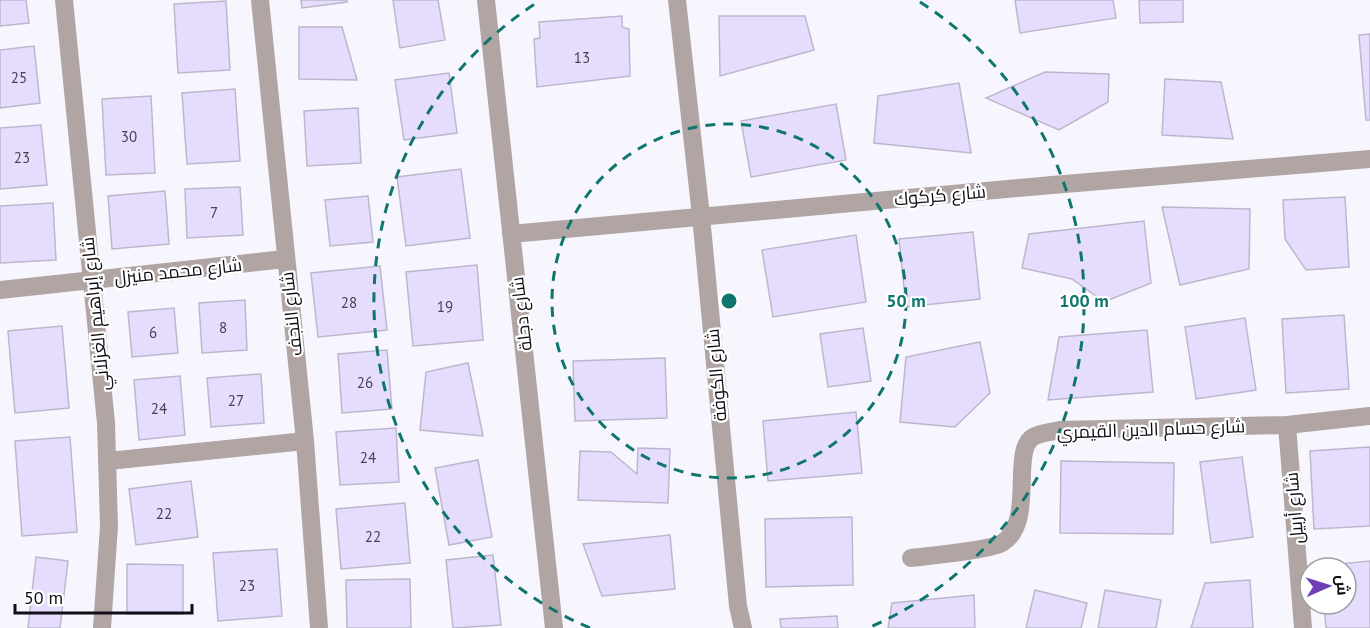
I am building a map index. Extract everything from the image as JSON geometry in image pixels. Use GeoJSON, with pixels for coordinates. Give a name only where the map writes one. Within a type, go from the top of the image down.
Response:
{"type":"FeatureCollection","features":[{"type":"Feature","properties":{"kind":"street","name":"شارع إبراهيم الغزلاني"},"geometry":{"type":"LineString","coordinates":[[64,0],[108,461],[109,526],[102,628]]}},
{"type":"Feature","properties":{"kind":"street","name":"شارع النجف"},"geometry":{"type":"LineString","coordinates":[[260,0],[305,441],[319,628]]}},
{"type":"Feature","properties":{"kind":"street","name":"شارع دجلة"},"geometry":{"type":"LineString","coordinates":[[486,0],[554,628]]}},
{"type":"Feature","properties":{"kind":"street","name":"شارع الكوفة"},"geometry":{"type":"LineString","coordinates":[[677,0],[701,216],[738,606],[743,628]]}},
{"type":"Feature","properties":{"kind":"street","name":"شارع كركوك"},"geometry":{"type":"LineString","coordinates":[[511,234],[1370,159]]}},
{"type":"Feature","properties":{"kind":"street","name":"شارع محمد منيزل"},"geometry":{"type":"LineString","coordinates":[[0,290],[285,259]]}},
{"type":"Feature","properties":{"kind":"street","name":"شارع حسام الدين القيمري"},"geometry":{"type":"LineString","coordinates":[[910,558],[993,546],[1013,533],[1019,517],[1025,446],[1033,437],[1060,430],[1287,425],[1370,416]]}},
{"type":"Feature","properties":{"kind":"street","name":"شارع أربيل"},"geometry":{"type":"LineString","coordinates":[[1287,425],[1304,628]]}},
{"type":"Feature","properties":{"kind":"street"},"geometry":{"type":"LineString","coordinates":[[108,461],[305,441]]}},
{"type":"Feature","properties":{"kind":"street","name":"شارع الكوفة"},"geometry":{"type":"LineString","coordinates":[[735,628],[738,606]]}},
{"type":"Feature","properties":{"kind":"building"},"geometry":{"type":"Polygon","coordinates":[[[0,0],[26,0],[29,23],[0,26],[0,0]]]}},
{"type":"Feature","properties":{"kind":"building"},"geometry":{"type":"Polygon","coordinates":[[[301,0],[347,0],[347,2],[302,8],[301,0]]]}},
{"type":"Feature","properties":{"kind":"building"},"geometry":{"type":"Polygon","coordinates":[[[393,0],[438,0],[445,40],[400,48],[393,0]]]}},
{"type":"Feature","properties":{"kind":"building"},"geometry":{"type":"Polygon","coordinates":[[[1015,0],[1113,0],[1116,18],[1020,33],[1015,0]]]}},
{"type":"Feature","properties":{"kind":"building"},"geometry":{"type":"Polygon","coordinates":[[[1139,0],[1183,0],[1183,22],[1140,23],[1139,0]]]}},
{"type":"Feature","properties":{"kind":"building"},"geometry":{"type":"Polygon","coordinates":[[[226,1],[230,70],[178,73],[174,4],[226,1]]]}},
{"type":"Feature","properties":{"kind":"building"},"geometry":{"type":"Polygon","coordinates":[[[622,16],[622,27],[629,29],[630,76],[537,87],[534,39],[540,38],[539,22],[622,16]]]}},
{"type":"Feature","properties":{"kind":"building"},"geometry":{"type":"Polygon","coordinates":[[[719,16],[805,16],[814,50],[720,76],[719,16]]]}},
{"type":"Feature","properties":{"kind":"building"},"geometry":{"type":"Polygon","coordinates":[[[299,27],[342,27],[357,80],[299,79],[299,27]]]}},
{"type":"Feature","properties":{"kind":"building"},"geometry":{"type":"Polygon","coordinates":[[[1370,34],[1370,120],[1366,120],[1359,35],[1370,34]]]}},
{"type":"Feature","properties":{"kind":"building"},"geometry":{"type":"Polygon","coordinates":[[[34,46],[40,103],[0,108],[0,50],[34,46]]]}},
{"type":"Feature","properties":{"kind":"building"},"geometry":{"type":"Polygon","coordinates":[[[1045,72],[1109,74],[1108,102],[1059,130],[986,98],[1045,72]]]}},
{"type":"Feature","properties":{"kind":"building"},"geometry":{"type":"Polygon","coordinates":[[[449,73],[457,133],[404,140],[395,80],[449,73]]]}},
{"type":"Feature","properties":{"kind":"building"},"geometry":{"type":"Polygon","coordinates":[[[1165,79],[1221,82],[1233,139],[1162,135],[1165,79]]]}},
{"type":"Feature","properties":{"kind":"building"},"geometry":{"type":"Polygon","coordinates":[[[959,83],[971,153],[874,143],[878,96],[959,83]]]}},
{"type":"Feature","properties":{"kind":"building"},"geometry":{"type":"Polygon","coordinates":[[[235,89],[240,161],[187,164],[182,93],[235,89]]]}},
{"type":"Feature","properties":{"kind":"building"},"geometry":{"type":"Polygon","coordinates":[[[151,96],[155,173],[106,175],[102,99],[151,96]]]}},
{"type":"Feature","properties":{"kind":"building"},"geometry":{"type":"Polygon","coordinates":[[[836,104],[846,160],[751,177],[741,121],[836,104]]]}},
{"type":"Feature","properties":{"kind":"building"},"geometry":{"type":"Polygon","coordinates":[[[358,108],[361,163],[307,166],[304,111],[358,108]]]}},
{"type":"Feature","properties":{"kind":"building"},"geometry":{"type":"Polygon","coordinates":[[[41,125],[47,185],[0,189],[0,128],[41,125]]]}},
{"type":"Feature","properties":{"kind":"building"},"geometry":{"type":"Polygon","coordinates":[[[461,169],[470,238],[406,246],[397,177],[461,169]]]}},
{"type":"Feature","properties":{"kind":"building"},"geometry":{"type":"Polygon","coordinates":[[[240,187],[243,235],[187,238],[185,189],[240,187]]]}},
{"type":"Feature","properties":{"kind":"building"},"geometry":{"type":"Polygon","coordinates":[[[165,191],[169,244],[112,249],[108,196],[165,191]]]}},
{"type":"Feature","properties":{"kind":"building"},"geometry":{"type":"Polygon","coordinates":[[[368,196],[373,242],[330,246],[325,200],[368,196]]]}},
{"type":"Feature","properties":{"kind":"building"},"geometry":{"type":"Polygon","coordinates":[[[1345,197],[1349,267],[1306,270],[1285,239],[1283,200],[1345,197]]]}},
{"type":"Feature","properties":{"kind":"building"},"geometry":{"type":"Polygon","coordinates":[[[53,203],[56,260],[0,263],[0,206],[53,203]]]}},
{"type":"Feature","properties":{"kind":"building"},"geometry":{"type":"Polygon","coordinates":[[[1162,207],[1250,209],[1249,269],[1180,285],[1162,207]]]}},
{"type":"Feature","properties":{"kind":"building"},"geometry":{"type":"Polygon","coordinates":[[[1144,221],[1151,283],[1104,302],[1072,279],[1022,268],[1029,234],[1144,221]]]}},
{"type":"Feature","properties":{"kind":"building"},"geometry":{"type":"Polygon","coordinates":[[[973,232],[980,299],[906,307],[899,239],[973,232]]]}},
{"type":"Feature","properties":{"kind":"building"},"geometry":{"type":"Polygon","coordinates":[[[856,235],[866,302],[773,317],[762,250],[856,235]]]}},
{"type":"Feature","properties":{"kind":"building"},"geometry":{"type":"Polygon","coordinates":[[[477,265],[483,340],[413,346],[406,272],[477,265]]]}},
{"type":"Feature","properties":{"kind":"building"},"geometry":{"type":"Polygon","coordinates":[[[380,266],[387,330],[318,337],[311,273],[380,266]]]}},
{"type":"Feature","properties":{"kind":"building"},"geometry":{"type":"Polygon","coordinates":[[[245,300],[247,350],[202,353],[199,303],[245,300]]]}},
{"type":"Feature","properties":{"kind":"building"},"geometry":{"type":"Polygon","coordinates":[[[174,308],[178,353],[132,357],[128,312],[174,308]]]}},
{"type":"Feature","properties":{"kind":"building"},"geometry":{"type":"Polygon","coordinates":[[[1344,315],[1349,389],[1286,393],[1282,319],[1344,315]]]}},
{"type":"Feature","properties":{"kind":"building"},"geometry":{"type":"Polygon","coordinates":[[[1245,318],[1256,390],[1196,399],[1185,327],[1245,318]]]}},
{"type":"Feature","properties":{"kind":"building"},"geometry":{"type":"Polygon","coordinates":[[[62,326],[69,408],[15,413],[8,331],[62,326]]]}},
{"type":"Feature","properties":{"kind":"building"},"geometry":{"type":"Polygon","coordinates":[[[863,328],[871,381],[828,387],[820,334],[863,328]]]}},
{"type":"Feature","properties":{"kind":"building"},"geometry":{"type":"Polygon","coordinates":[[[1147,330],[1153,392],[1048,400],[1059,337],[1147,330]]]}},
{"type":"Feature","properties":{"kind":"building"},"geometry":{"type":"Polygon","coordinates":[[[980,342],[990,393],[955,427],[900,422],[906,357],[980,342]]]}},
{"type":"Feature","properties":{"kind":"building"},"geometry":{"type":"Polygon","coordinates":[[[387,350],[392,409],[342,413],[338,354],[387,350]]]}},
{"type":"Feature","properties":{"kind":"building"},"geometry":{"type":"Polygon","coordinates":[[[665,358],[667,418],[575,421],[573,361],[665,358]]]}},
{"type":"Feature","properties":{"kind":"building"},"geometry":{"type":"Polygon","coordinates":[[[468,363],[483,436],[420,430],[426,372],[468,363]]]}},
{"type":"Feature","properties":{"kind":"building"},"geometry":{"type":"Polygon","coordinates":[[[261,374],[264,423],[211,427],[207,378],[261,374]]]}},
{"type":"Feature","properties":{"kind":"building"},"geometry":{"type":"Polygon","coordinates":[[[180,376],[185,435],[139,440],[134,380],[180,376]]]}},
{"type":"Feature","properties":{"kind":"building"},"geometry":{"type":"Polygon","coordinates":[[[856,412],[862,473],[768,481],[763,421],[856,412]]]}},
{"type":"Feature","properties":{"kind":"building"},"geometry":{"type":"Polygon","coordinates":[[[396,428],[399,482],[340,485],[336,432],[396,428]]]}},
{"type":"Feature","properties":{"kind":"building"},"geometry":{"type":"Polygon","coordinates":[[[70,437],[77,532],[22,536],[15,441],[70,437]]]}},
{"type":"Feature","properties":{"kind":"building"},"geometry":{"type":"Polygon","coordinates":[[[1370,447],[1370,526],[1314,529],[1310,451],[1370,447]]]}},
{"type":"Feature","properties":{"kind":"building"},"geometry":{"type":"Polygon","coordinates":[[[638,448],[670,449],[668,503],[578,500],[580,451],[611,452],[637,474],[638,448]]]}},
{"type":"Feature","properties":{"kind":"building"},"geometry":{"type":"Polygon","coordinates":[[[1242,457],[1253,537],[1211,543],[1200,462],[1242,457]]]}},
{"type":"Feature","properties":{"kind":"building"},"geometry":{"type":"Polygon","coordinates":[[[478,460],[492,537],[449,545],[435,468],[478,460]]]}},
{"type":"Feature","properties":{"kind":"building"},"geometry":{"type":"Polygon","coordinates":[[[1061,461],[1174,463],[1173,534],[1060,533],[1061,461]]]}},
{"type":"Feature","properties":{"kind":"building"},"geometry":{"type":"Polygon","coordinates":[[[191,481],[198,537],[136,545],[129,489],[191,481]]]}},
{"type":"Feature","properties":{"kind":"building"},"geometry":{"type":"Polygon","coordinates":[[[405,503],[410,563],[341,569],[336,509],[405,503]]]}},
{"type":"Feature","properties":{"kind":"building"},"geometry":{"type":"Polygon","coordinates":[[[852,517],[853,585],[766,587],[765,519],[852,517]]]}},
{"type":"Feature","properties":{"kind":"building"},"geometry":{"type":"Polygon","coordinates":[[[670,535],[675,589],[602,596],[583,544],[670,535]]]}},
{"type":"Feature","properties":{"kind":"building"},"geometry":{"type":"Polygon","coordinates":[[[277,549],[282,616],[218,621],[213,553],[277,549]]]}},
{"type":"Feature","properties":{"kind":"building"},"geometry":{"type":"Polygon","coordinates":[[[493,555],[501,625],[453,628],[446,560],[493,555]]]}},
{"type":"Feature","properties":{"kind":"building"},"geometry":{"type":"Polygon","coordinates":[[[36,557],[68,561],[60,628],[28,628],[36,557]]]}},
{"type":"Feature","properties":{"kind":"building"},"geometry":{"type":"Polygon","coordinates":[[[1370,561],[1370,628],[1326,628],[1325,616],[1358,616],[1358,562],[1370,561]]]}},
{"type":"Feature","properties":{"kind":"building"},"geometry":{"type":"Polygon","coordinates":[[[127,564],[183,565],[183,614],[127,614],[127,564]]]}},
{"type":"Feature","properties":{"kind":"building"},"geometry":{"type":"Polygon","coordinates":[[[410,579],[411,628],[347,628],[346,580],[410,579]]]}},
{"type":"Feature","properties":{"kind":"building"},"geometry":{"type":"Polygon","coordinates":[[[1250,580],[1253,628],[1191,628],[1205,583],[1250,580]]]}},
{"type":"Feature","properties":{"kind":"building"},"geometry":{"type":"Polygon","coordinates":[[[1035,590],[1087,603],[1081,628],[1026,628],[1035,590]]]}},
{"type":"Feature","properties":{"kind":"building"},"geometry":{"type":"Polygon","coordinates":[[[1105,590],[1161,600],[1156,628],[1098,628],[1105,590]]]}},
{"type":"Feature","properties":{"kind":"building"},"geometry":{"type":"Polygon","coordinates":[[[974,595],[975,628],[888,628],[892,603],[974,595]]]}},
{"type":"Feature","properties":{"kind":"building"},"geometry":{"type":"Polygon","coordinates":[[[837,616],[838,628],[781,628],[780,619],[837,616]]]}}]}
